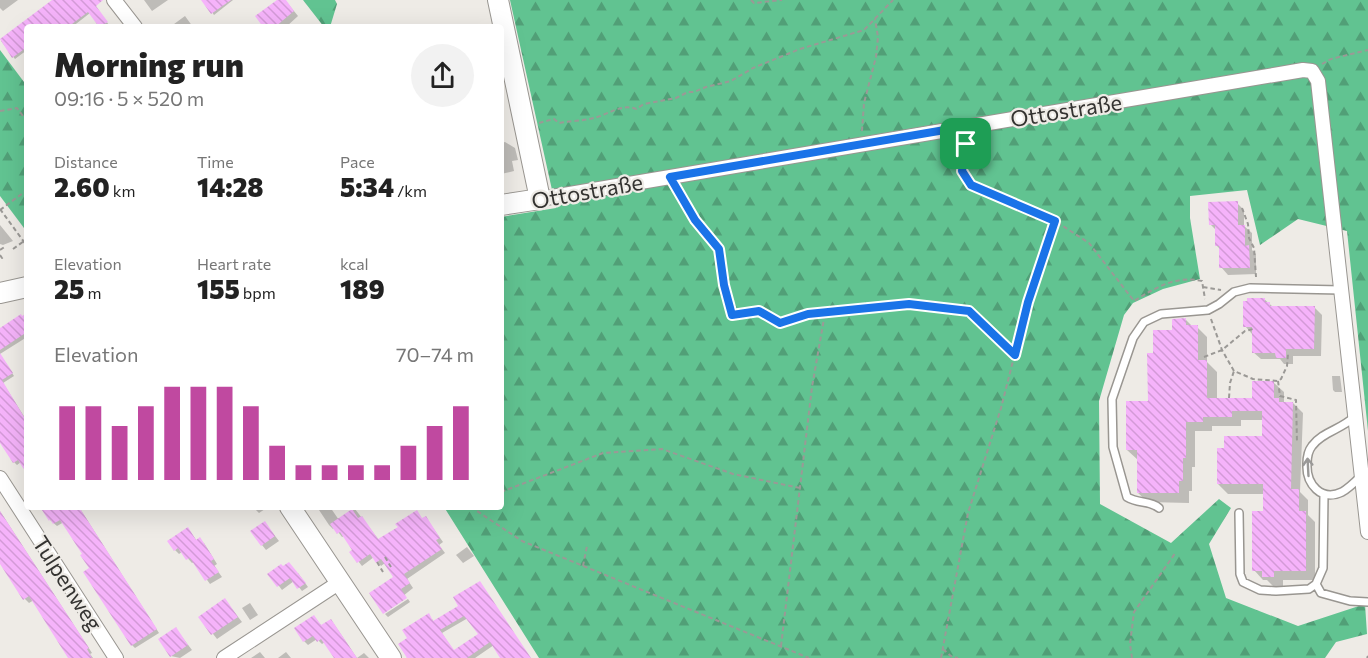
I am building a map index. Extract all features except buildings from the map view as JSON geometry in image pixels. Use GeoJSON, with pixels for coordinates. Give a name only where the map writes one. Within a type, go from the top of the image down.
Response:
{"type":"FeatureCollection","features":[{"type":"Feature","properties":{"kind":"street"},"geometry":{"type":"LineString","coordinates":[[114,0],[133,24]]}},
{"type":"Feature","properties":{"kind":"street"},"geometry":{"type":"LineString","coordinates":[[498,0],[503,24]]}},
{"type":"Feature","properties":{"kind":"street"},"geometry":{"type":"LineString","coordinates":[[504,28],[540,199]]}},
{"type":"Feature","properties":{"kind":"street","name":"Ottostraße"},"geometry":{"type":"LineString","coordinates":[[504,205],[1303,70],[1312,71]]}},
{"type":"Feature","properties":{"kind":"street"},"geometry":{"type":"LineString","coordinates":[[1312,71],[1318,81],[1368,532]]}},
{"type":"Feature","properties":{"kind":"street"},"geometry":{"type":"LineString","coordinates":[[0,293],[24,288]]}},
{"type":"Feature","properties":{"kind":"street","name":"Tulpenweg"},"geometry":{"type":"LineString","coordinates":[[0,478],[116,658]]}},
{"type":"Feature","properties":{"kind":"street"},"geometry":{"type":"LineString","coordinates":[[293,510],[391,658]]}},
{"type":"Feature","properties":{"kind":"street"},"geometry":{"type":"LineString","coordinates":[[224,658],[340,582]]}},
{"type":"Feature","properties":{"kind":"lane"},"geometry":{"type":"LineString","coordinates":[[1159,508],[1154,503],[1135,502],[1127,497],[1113,447],[1113,390],[1133,338],[1144,322],[1161,314],[1208,310],[1234,292],[1259,288],[1341,290]]}},
{"type":"Feature","properties":{"kind":"lane"},"geometry":{"type":"LineString","coordinates":[[1356,416],[1311,447],[1307,471],[1311,485],[1324,494],[1340,493],[1362,475]]}},
{"type":"Feature","properties":{"kind":"lane"},"geometry":{"type":"LineString","coordinates":[[1239,513],[1240,574],[1243,582],[1260,590],[1309,589],[1316,584],[1323,568],[1324,494]]}},
{"type":"Feature","properties":{"kind":"lane"},"geometry":{"type":"LineString","coordinates":[[1316,584],[1321,593],[1350,601],[1368,602]]}},
{"type":"Feature","properties":{"kind":"path"},"geometry":{"type":"LineString","coordinates":[[751,0],[754,3],[782,0]]}},
{"type":"Feature","properties":{"kind":"path"},"geometry":{"type":"LineString","coordinates":[[525,127],[554,119],[559,123],[596,118],[610,110],[631,107],[636,109],[644,104],[676,98],[688,92],[731,81],[753,68],[800,49],[864,30],[892,0]]}},
{"type":"Feature","properties":{"kind":"path"},"geometry":{"type":"LineString","coordinates":[[861,144],[864,102],[876,57],[878,37],[875,19]]}},
{"type":"Feature","properties":{"kind":"path"},"geometry":{"type":"LineString","coordinates":[[1312,71],[1331,59],[1368,50]]}},
{"type":"Feature","properties":{"kind":"path"},"geometry":{"type":"LineString","coordinates":[[0,111],[17,108],[24,117]]}},
{"type":"Feature","properties":{"kind":"path"},"geometry":{"type":"LineString","coordinates":[[968,126],[962,171],[971,185],[1055,221],[1089,243],[1134,301],[1162,285],[1189,278],[1202,281],[1208,310],[1222,350],[1234,371],[1253,379],[1278,381]]}},
{"type":"Feature","properties":{"kind":"path"},"geometry":{"type":"LineString","coordinates":[[670,177],[695,220],[719,249],[724,285],[732,315],[759,311],[780,323],[808,314],[909,304],[969,311],[1015,355]]}},
{"type":"Feature","properties":{"kind":"path"},"geometry":{"type":"LineString","coordinates":[[24,192],[0,209],[24,241]]}},
{"type":"Feature","properties":{"kind":"path"},"geometry":{"type":"LineString","coordinates":[[1242,208],[1248,224],[1249,238],[1254,248],[1255,273],[1259,288]]}},
{"type":"Feature","properties":{"kind":"path"},"geometry":{"type":"LineString","coordinates":[[941,658],[968,513],[1002,408],[1028,302],[1055,221]]}},
{"type":"Feature","properties":{"kind":"path"},"geometry":{"type":"LineString","coordinates":[[13,249],[24,245]]}},
{"type":"Feature","properties":{"kind":"path"},"geometry":{"type":"LineString","coordinates":[[0,250],[6,246]]}},
{"type":"Feature","properties":{"kind":"path"},"geometry":{"type":"LineString","coordinates":[[781,646],[812,387],[825,313]]}},
{"type":"Feature","properties":{"kind":"path"},"geometry":{"type":"LineString","coordinates":[[1204,357],[1222,350],[1245,331],[1253,329]]}},
{"type":"Feature","properties":{"kind":"path"},"geometry":{"type":"LineString","coordinates":[[1278,381],[1287,366],[1288,354]]}},
{"type":"Feature","properties":{"kind":"path"},"geometry":{"type":"LineString","coordinates":[[1229,398],[1234,371]]}},
{"type":"Feature","properties":{"kind":"path"},"geometry":{"type":"LineString","coordinates":[[1278,381],[1280,396],[1296,400],[1297,442]]}},
{"type":"Feature","properties":{"kind":"path"},"geometry":{"type":"LineString","coordinates":[[504,491],[603,453],[662,449],[733,474],[801,488]]}},
{"type":"Feature","properties":{"kind":"path"},"geometry":{"type":"LineString","coordinates":[[476,510],[522,541],[809,658]]}},
{"type":"Feature","properties":{"kind":"path"},"geometry":{"type":"LineString","coordinates":[[583,566],[587,546]]}},
{"type":"Feature","properties":{"kind":"path"},"geometry":{"type":"LineString","coordinates":[[1132,658],[1130,644],[1134,612],[1176,552]]}},
{"type":"Feature","properties":{"kind":"path"},"geometry":{"type":"LineString","coordinates":[[385,557],[391,567]]}},
{"type":"Feature","properties":{"kind":"path"},"geometry":{"type":"LineString","coordinates":[[377,562],[383,572]]}},
{"type":"Feature","properties":{"kind":"path"},"geometry":{"type":"LineString","coordinates":[[944,649],[951,657],[958,658]]}},
{"type":"Feature","properties":{"kind":"green space"},"geometry":{"type":"Polygon","coordinates":[[[303,0],[335,0],[337,4],[331,24],[322,24],[303,0]]]}},
{"type":"Feature","properties":{"kind":"green space"},"geometry":{"type":"Polygon","coordinates":[[[510,0],[1368,0],[1368,431],[1347,231],[1298,219],[1260,245],[1247,190],[1190,196],[1190,218],[1200,279],[1163,289],[1133,303],[1124,315],[1099,401],[1100,504],[1171,543],[1219,499],[1231,508],[1209,544],[1226,598],[1298,626],[1365,604],[1367,634],[1336,642],[1325,658],[539,658],[446,510],[504,510],[504,217],[556,208],[510,0]]]}},
{"type":"Feature","properties":{"kind":"green space"},"geometry":{"type":"Polygon","coordinates":[[[0,50],[24,82],[24,228],[0,196],[0,50]]]}},
{"type":"Feature","properties":{"kind":"route"},"geometry":{"type":"LineString","coordinates":[[968,126],[966,144],[962,171],[971,185],[1055,221],[1028,302],[1015,355],[969,311],[909,304],[808,314],[780,323],[759,311],[732,315],[724,285],[719,249],[695,220],[670,177],[968,126]]}}]}
